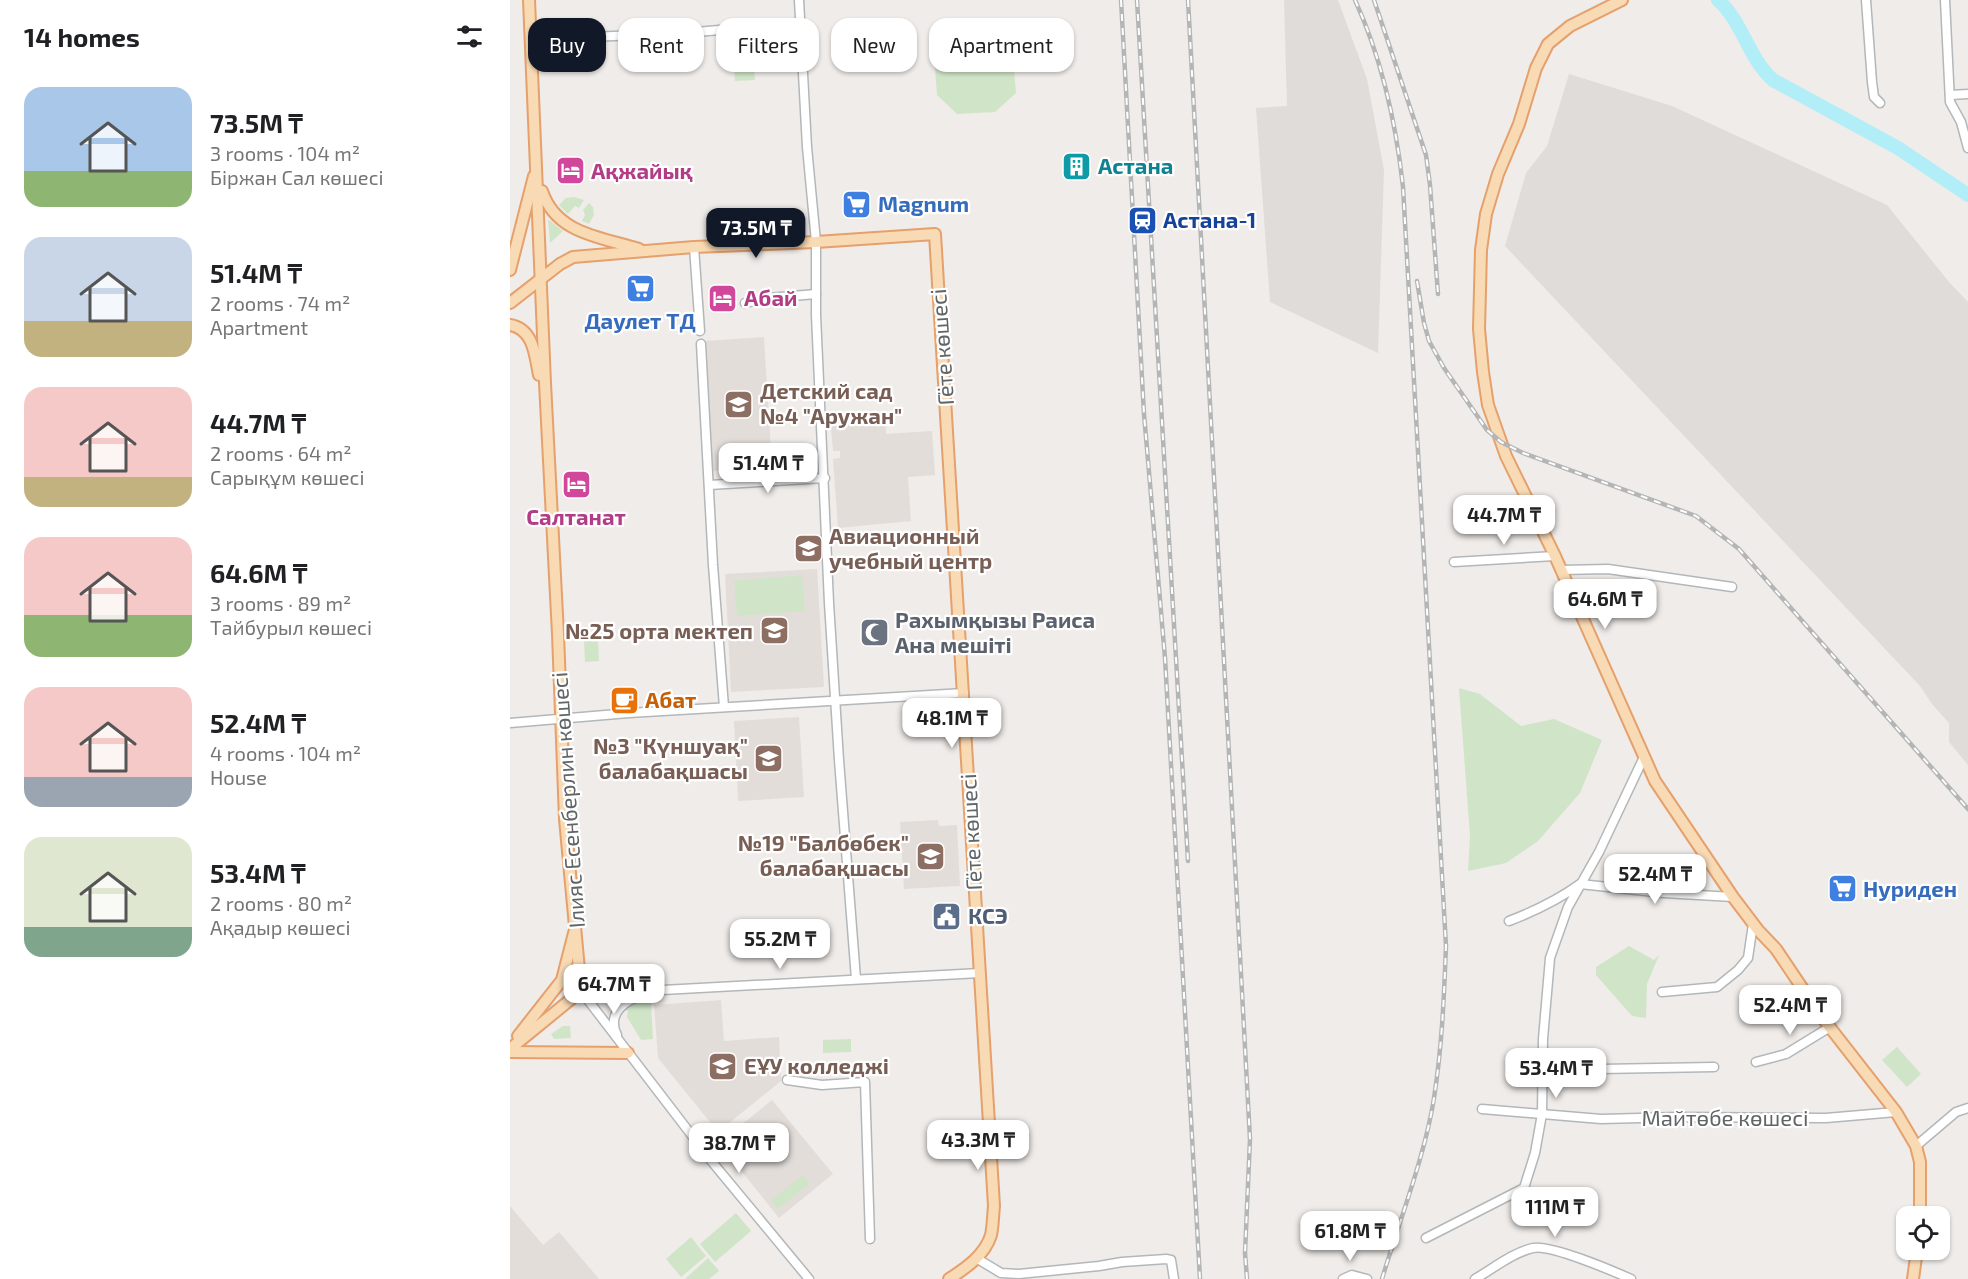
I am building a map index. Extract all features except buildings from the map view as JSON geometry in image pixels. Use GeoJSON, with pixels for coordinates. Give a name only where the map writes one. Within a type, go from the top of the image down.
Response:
{"type":"FeatureCollection","features":[{"type":"Feature","properties":{"kind":"main road"},"geometry":{"type":"LineString","coordinates":[[530,0],[531,18]]}},
{"type":"Feature","properties":{"kind":"main road"},"geometry":{"type":"LineString","coordinates":[[1622,0],[1561,32],[1543,52],[1519,124],[1498,174],[1486,214],[1481,250],[1479,329],[1488,405],[1506,456],[1562,570],[1655,781],[1733,897],[1776,950],[1830,1027],[1896,1112],[1916,1146],[1920,1162],[1920,1206]]}},
{"type":"Feature","properties":{"kind":"main road"},"geometry":{"type":"LineString","coordinates":[[533,72],[538,178],[547,206],[564,224],[578,231],[645,251]]}},
{"type":"Feature","properties":{"kind":"main road"},"geometry":{"type":"LineString","coordinates":[[510,270],[515,230],[537,164]]}},
{"type":"Feature","properties":{"kind":"main road","name":"Ілияс Есенберлин көшесі"},"geometry":{"type":"LineString","coordinates":[[538,178],[566,830],[581,991]]}},
{"type":"Feature","properties":{"kind":"main road","name":"Гёте көшесі"},"geometry":{"type":"LineString","coordinates":[[816,242],[935,234],[994,1206],[991,1235],[984,1247],[976,1258],[950,1279]]}},
{"type":"Feature","properties":{"kind":"main road"},"geometry":{"type":"LineString","coordinates":[[510,303],[541,278],[573,257],[694,247],[816,242]]}},
{"type":"Feature","properties":{"kind":"main road"},"geometry":{"type":"LineString","coordinates":[[510,325],[523,330],[533,342],[546,404]]}},
{"type":"Feature","properties":{"kind":"main road"},"geometry":{"type":"LineString","coordinates":[[510,1049],[562,980],[576,924]]}},
{"type":"Feature","properties":{"kind":"main road"},"geometry":{"type":"LineString","coordinates":[[510,1049],[581,991]]}},
{"type":"Feature","properties":{"kind":"main road"},"geometry":{"type":"LineString","coordinates":[[510,1049],[628,1053]]}},
{"type":"Feature","properties":{"kind":"main road"},"geometry":{"type":"LineString","coordinates":[[1912,1279],[1915,1260]]}},
{"type":"Feature","properties":{"kind":"street"},"geometry":{"type":"LineString","coordinates":[[799,0],[800,18]]}},
{"type":"Feature","properties":{"kind":"street"},"geometry":{"type":"LineString","coordinates":[[1866,0],[1874,97],[1880,103]]}},
{"type":"Feature","properties":{"kind":"street"},"geometry":{"type":"LineString","coordinates":[[1946,0],[1950,102],[1961,122],[1968,148]]}},
{"type":"Feature","properties":{"kind":"street"},"geometry":{"type":"LineString","coordinates":[[606,37],[716,30]]}},
{"type":"Feature","properties":{"kind":"street"},"geometry":{"type":"LineString","coordinates":[[804,72],[816,242],[816,294],[835,701],[856,979]]}},
{"type":"Feature","properties":{"kind":"street"},"geometry":{"type":"LineString","coordinates":[[1950,95],[1968,94]]}},
{"type":"Feature","properties":{"kind":"street"},"geometry":{"type":"LineString","coordinates":[[694,247],[700,331]]}},
{"type":"Feature","properties":{"kind":"street"},"geometry":{"type":"LineString","coordinates":[[744,303],[768,298],[816,294]]}},
{"type":"Feature","properties":{"kind":"street"},"geometry":{"type":"LineString","coordinates":[[701,344],[724,707]]}},
{"type":"Feature","properties":{"kind":"street"},"geometry":{"type":"LineString","coordinates":[[709,485],[825,478]]}},
{"type":"Feature","properties":{"kind":"street"},"geometry":{"type":"LineString","coordinates":[[1454,562],[1555,556]]}},
{"type":"Feature","properties":{"kind":"street"},"geometry":{"type":"LineString","coordinates":[[1562,570],[1608,568],[1732,587]]}},
{"type":"Feature","properties":{"kind":"street"},"geometry":{"type":"LineString","coordinates":[[510,723],[724,707],[964,693]]}},
{"type":"Feature","properties":{"kind":"street"},"geometry":{"type":"LineString","coordinates":[[1426,1238],[1524,1188],[1535,1153],[1542,1114],[1544,1039],[1550,958],[1568,907],[1599,852],[1644,757]]}},
{"type":"Feature","properties":{"kind":"street"},"geometry":{"type":"LineString","coordinates":[[1509,921],[1542,908],[1580,884],[1733,897]]}},
{"type":"Feature","properties":{"kind":"street"},"geometry":{"type":"LineString","coordinates":[[1662,992],[1717,987],[1748,958],[1753,924]]}},
{"type":"Feature","properties":{"kind":"street"},"geometry":{"type":"LineString","coordinates":[[581,991],[671,990],[980,973]]}},
{"type":"Feature","properties":{"kind":"street"},"geometry":{"type":"LineString","coordinates":[[628,1053],[615,1031],[614,1022],[619,1008],[636,997],[671,990]]}},
{"type":"Feature","properties":{"kind":"street"},"geometry":{"type":"LineString","coordinates":[[581,991],[713,1163],[809,1279]]}},
{"type":"Feature","properties":{"kind":"street"},"geometry":{"type":"LineString","coordinates":[[1756,1062],[1786,1054],[1830,1027]]}},
{"type":"Feature","properties":{"kind":"street"},"geometry":{"type":"LineString","coordinates":[[1544,1070],[1714,1067]]}},
{"type":"Feature","properties":{"kind":"street"},"geometry":{"type":"LineString","coordinates":[[787,1080],[822,1085],[865,1082],[870,1239]]}},
{"type":"Feature","properties":{"kind":"street"},"geometry":{"type":"LineString","coordinates":[[1916,1146],[1956,1112],[1968,1108]]}},
{"type":"Feature","properties":{"kind":"street","name":"Майтөбе көшесі"},"geometry":{"type":"LineString","coordinates":[[1482,1109],[1601,1119],[1826,1118],[1896,1112]]}},
{"type":"Feature","properties":{"kind":"street"},"geometry":{"type":"LineString","coordinates":[[1482,1278],[1499,1263],[1538,1247],[1571,1256],[1631,1279]]}},
{"type":"Feature","properties":{"kind":"street"},"geometry":{"type":"LineString","coordinates":[[976,1258],[1001,1273],[1019,1274],[1166,1258],[1171,1260],[1174,1279]]}},
{"type":"Feature","properties":{"kind":"street"},"geometry":{"type":"LineString","coordinates":[[1343,1279],[1352,1275],[1367,1279]]}},
{"type":"Feature","properties":{"kind":"shaded area"},"geometry":{"type":"Polygon","coordinates":[[[1284,0],[1338,0],[1367,79],[1384,170],[1378,353],[1270,302],[1256,108],[1287,106],[1284,0]]]}},
{"type":"Feature","properties":{"kind":"shaded area"},"geometry":{"type":"Polygon","coordinates":[[[1569,74],[1672,106],[1887,205],[1968,302],[1968,765],[1949,742],[1949,723],[1920,686],[1505,246],[1526,173],[1547,146],[1569,74]]]}},
{"type":"Feature","properties":{"kind":"shaded area","name":"Детский сад №4 \"Аружан\""},"geometry":{"type":"Polygon","coordinates":[[[764,337],[772,467],[713,471],[705,341],[764,337]]]}},
{"type":"Feature","properties":{"kind":"shaded area"},"geometry":{"type":"Polygon","coordinates":[[[885,413],[886,434],[932,431],[935,475],[908,477],[911,521],[838,528],[833,459],[840,458],[840,451],[833,451],[830,417],[885,413]]]}},
{"type":"Feature","properties":{"kind":"shaded area","name":"№25 орта мектеп"},"geometry":{"type":"Polygon","coordinates":[[[817,569],[824,687],[731,692],[725,574],[817,569]]]}},
{"type":"Feature","properties":{"kind":"shaded area","name":"№3 \"Күншуақ\" балабақшасы"},"geometry":{"type":"Polygon","coordinates":[[[799,717],[804,797],[738,801],[734,721],[799,717]]]}},
{"type":"Feature","properties":{"kind":"shaded area","name":"№19 \"Балбөбек\" балабақшасы"},"geometry":{"type":"Polygon","coordinates":[[[938,820],[939,826],[957,825],[960,886],[904,889],[900,822],[938,820]]]}},
{"type":"Feature","properties":{"kind":"shaded area","name":"ЕҰУ колледжі"},"geometry":{"type":"Polygon","coordinates":[[[721,1000],[724,1041],[779,1037],[781,1081],[718,1132],[658,1058],[654,1005],[721,1000]]]}},
{"type":"Feature","properties":{"kind":"shaded area"},"geometry":{"type":"Polygon","coordinates":[[[772,1100],[833,1174],[779,1218],[719,1143],[772,1100]]]}},
{"type":"Feature","properties":{"kind":"shaded area"},"geometry":{"type":"Polygon","coordinates":[[[510,1206],[543,1245],[559,1232],[599,1279],[510,1279],[510,1206]]]}},
{"type":"Feature","properties":{"kind":"green space"},"geometry":{"type":"Polygon","coordinates":[[[734,72],[754,72],[755,80],[735,81],[734,72]]]}},
{"type":"Feature","properties":{"kind":"green space"},"geometry":{"type":"Polygon","coordinates":[[[935,72],[1014,72],[1016,93],[995,112],[957,114],[937,95],[935,72]]]}},
{"type":"Feature","properties":{"kind":"green space"},"geometry":{"type":"Polygon","coordinates":[[[574,197],[584,200],[579,208],[575,206],[568,214],[559,205],[566,198],[574,197]]]}},
{"type":"Feature","properties":{"kind":"green space"},"geometry":{"type":"Polygon","coordinates":[[[589,203],[593,207],[594,215],[589,224],[582,221],[585,215],[583,210],[589,203]]]}},
{"type":"Feature","properties":{"kind":"green space"},"geometry":{"type":"Polygon","coordinates":[[[548,219],[563,231],[550,243],[548,219]]]}},
{"type":"Feature","properties":{"kind":"green space"},"geometry":{"type":"Polygon","coordinates":[[[802,575],[805,611],[737,616],[734,581],[802,575]]]}},
{"type":"Feature","properties":{"kind":"green space"},"geometry":{"type":"Polygon","coordinates":[[[598,639],[599,661],[585,662],[584,640],[598,639]]]}},
{"type":"Feature","properties":{"kind":"green space"},"geometry":{"type":"Polygon","coordinates":[[[1459,688],[1480,694],[1521,726],[1554,719],[1602,740],[1580,793],[1538,841],[1506,863],[1468,871],[1470,836],[1459,688]]]}},
{"type":"Feature","properties":{"kind":"green space"},"geometry":{"type":"Polygon","coordinates":[[[1629,946],[1654,960],[1659,955],[1647,984],[1646,1018],[1632,1016],[1596,975],[1596,967],[1629,946]]]}},
{"type":"Feature","properties":{"kind":"green space"},"geometry":{"type":"Polygon","coordinates":[[[633,999],[651,1001],[653,1039],[641,1040],[627,1017],[628,1011],[624,1008],[633,999]]]}},
{"type":"Feature","properties":{"kind":"green space"},"geometry":{"type":"Polygon","coordinates":[[[563,1026],[570,1026],[571,1038],[554,1039],[551,1034],[563,1026]]]}},
{"type":"Feature","properties":{"kind":"green space"},"geometry":{"type":"Polygon","coordinates":[[[851,1039],[851,1052],[823,1053],[823,1040],[851,1039]]]}},
{"type":"Feature","properties":{"kind":"green space"},"geometry":{"type":"Polygon","coordinates":[[[1897,1047],[1921,1074],[1907,1087],[1882,1060],[1897,1047]]]}},
{"type":"Feature","properties":{"kind":"green space"},"geometry":{"type":"Polygon","coordinates":[[[803,1175],[810,1183],[778,1209],[771,1200],[803,1175]]]}},
{"type":"Feature","properties":{"kind":"green space"},"geometry":{"type":"Polygon","coordinates":[[[736,1213],[751,1231],[715,1262],[700,1244],[736,1213]]]}},
{"type":"Feature","properties":{"kind":"green space"},"geometry":{"type":"Polygon","coordinates":[[[691,1237],[706,1256],[681,1277],[666,1259],[691,1237]]]}},
{"type":"Feature","properties":{"kind":"green space"},"geometry":{"type":"Polygon","coordinates":[[[708,1258],[719,1271],[709,1279],[685,1279],[708,1258]]]}},
{"type":"Feature","properties":{"kind":"waterway"},"geometry":{"type":"LineString","coordinates":[[1718,0],[1734,19],[1757,61],[1773,80],[1898,148],[1968,195]]}},
{"type":"Feature","properties":{"kind":"railway"},"geometry":{"type":"LineString","coordinates":[[1121,0],[1144,414],[1165,658],[1200,1279]]}},
{"type":"Feature","properties":{"kind":"railway"},"geometry":{"type":"LineString","coordinates":[[1137,0],[1188,861]]}},
{"type":"Feature","properties":{"kind":"railway"},"geometry":{"type":"LineString","coordinates":[[1188,0],[1250,1139],[1245,1253],[1247,1279]]}},
{"type":"Feature","properties":{"kind":"railway"},"geometry":{"type":"LineString","coordinates":[[1355,0],[1380,68],[1396,139],[1403,187],[1446,946],[1441,1041],[1430,1120],[1418,1166],[1382,1279]]}},
{"type":"Feature","properties":{"kind":"railway"},"geometry":{"type":"LineString","coordinates":[[1374,0],[1426,155],[1438,294]]}},
{"type":"Feature","properties":{"kind":"railway"},"geometry":{"type":"LineString","coordinates":[[1417,281],[1429,341],[1444,368],[1487,430],[1501,442],[1523,453],[1696,516],[1739,549],[1968,809]]}},
{"type":"Feature","properties":{"kind":"place","name":"Астана"},"geometry":{"type":"Point","coordinates":[1077,166]}},
{"type":"Feature","properties":{"kind":"place","name":"Ақжайық"},"geometry":{"type":"Point","coordinates":[570,171]}},
{"type":"Feature","properties":{"kind":"place","name":"Magnum"},"geometry":{"type":"Point","coordinates":[857,204]}},
{"type":"Feature","properties":{"kind":"place","name":"Астана-1"},"geometry":{"type":"Point","coordinates":[1142,220]}},
{"type":"Feature","properties":{"kind":"place","name":"Даулет ТД"},"geometry":{"type":"Point","coordinates":[640,289]}},
{"type":"Feature","properties":{"kind":"place","name":"Абай"},"geometry":{"type":"Point","coordinates":[723,298]}},
{"type":"Feature","properties":{"kind":"place","name":"Детский сад №4 \"Аружан\""},"geometry":{"type":"Point","coordinates":[739,404]}},
{"type":"Feature","properties":{"kind":"place","name":"Салтанат"},"geometry":{"type":"Point","coordinates":[576,485]}},
{"type":"Feature","properties":{"kind":"place","name":"Авиационный учебный центр"},"geometry":{"type":"Point","coordinates":[808,549]}},
{"type":"Feature","properties":{"kind":"place","name":"№25 орта мектеп"},"geometry":{"type":"Point","coordinates":[774,631]}},
{"type":"Feature","properties":{"kind":"place","name":"Рахымқызы Раиса Ана мешіті"},"geometry":{"type":"Point","coordinates":[874,633]}},
{"type":"Feature","properties":{"kind":"place","name":"Абат"},"geometry":{"type":"Point","coordinates":[624,700]}},
{"type":"Feature","properties":{"kind":"place","name":"№3 \"Күншуақ\" балабақшасы"},"geometry":{"type":"Point","coordinates":[769,759]}},
{"type":"Feature","properties":{"kind":"place","name":"№19 \"Балбөбек\" балабақшасы"},"geometry":{"type":"Point","coordinates":[930,856]}},
{"type":"Feature","properties":{"kind":"place","name":"Нуриден"},"geometry":{"type":"Point","coordinates":[1842,889]}},
{"type":"Feature","properties":{"kind":"place","name":"КСЭ"},"geometry":{"type":"Point","coordinates":[947,916]}},
{"type":"Feature","properties":{"kind":"place","name":"ЕҰУ колледжі"},"geometry":{"type":"Point","coordinates":[723,1066]}}]}
